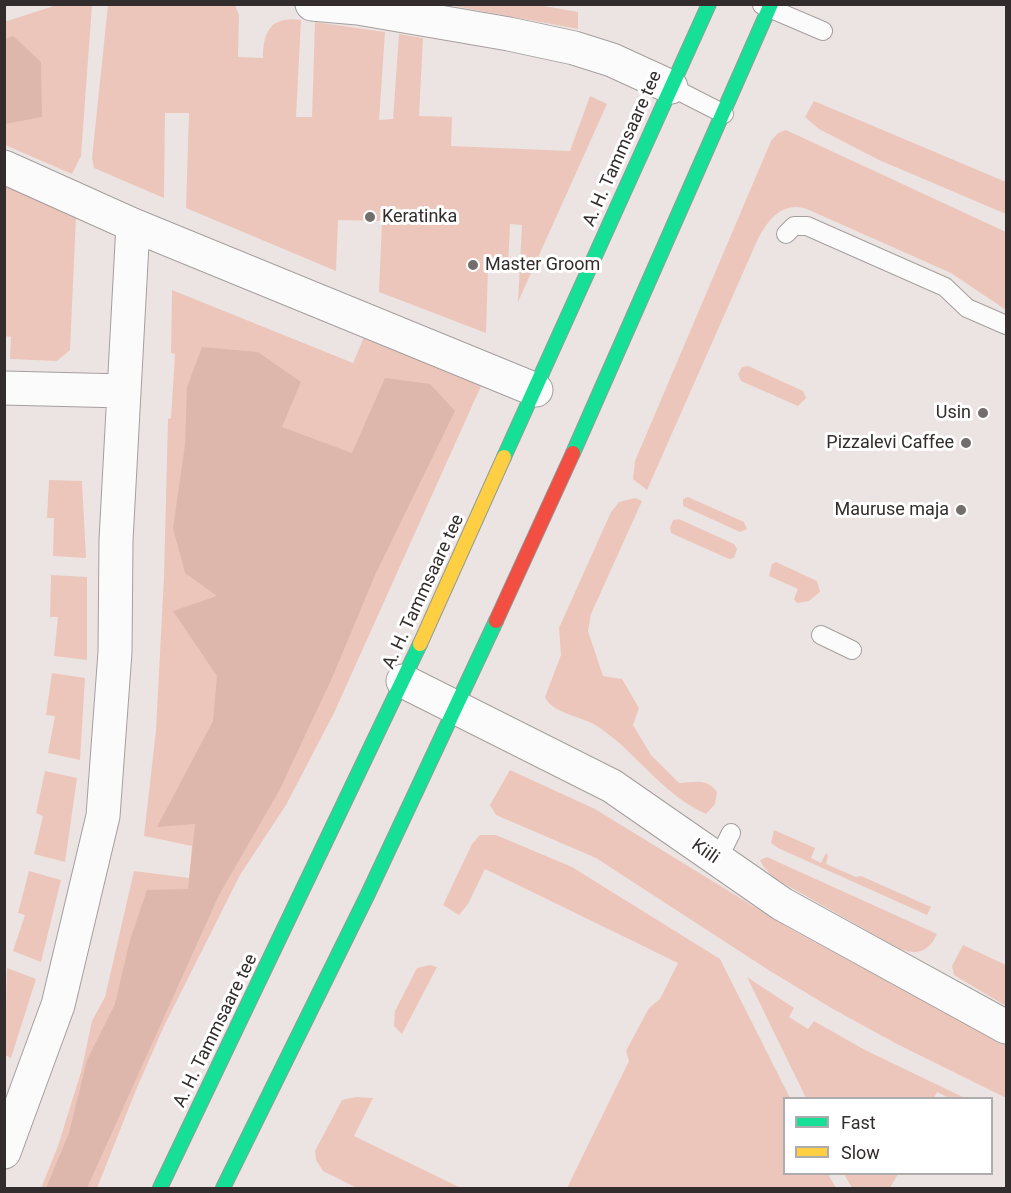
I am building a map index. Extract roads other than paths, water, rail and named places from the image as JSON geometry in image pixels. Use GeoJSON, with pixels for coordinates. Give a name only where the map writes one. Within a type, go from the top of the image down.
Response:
{"type":"FeatureCollection","features":[{"type":"Feature","properties":{"kind":"main road","name":"A. H. Tammsaare tee"},"geometry":{"type":"LineString","coordinates":[[159,1188],[403,681],[709,4]]}},
{"type":"Feature","properties":{"kind":"main road"},"geometry":{"type":"LineString","coordinates":[[223,1188],[282,1073],[456,709],[724,114],[767,6]]}},
{"type":"Feature","properties":{"kind":"street"},"geometry":{"type":"LineString","coordinates":[[312,4],[358,6],[507,44],[612,60],[671,87]]}},
{"type":"Feature","properties":{"kind":"street"},"geometry":{"type":"LineString","coordinates":[[4,167],[133,225],[536,390]]}},
{"type":"Feature","properties":{"kind":"street"},"geometry":{"type":"LineString","coordinates":[[4,1152],[58,1005],[103,816],[115,652],[116,540],[133,225]]}},
{"type":"Feature","properties":{"kind":"street"},"geometry":{"type":"LineString","coordinates":[[4,388],[124,391]]}},
{"type":"Feature","properties":{"kind":"street","name":"Kiili"},"geometry":{"type":"LineString","coordinates":[[403,681],[612,786],[724,847],[782,904],[1006,1027]]}},
{"type":"Feature","properties":{"kind":"lane"},"geometry":{"type":"LineString","coordinates":[[767,6],[823,31]]}},
{"type":"Feature","properties":{"kind":"lane"},"geometry":{"type":"LineString","coordinates":[[671,87],[724,114]]}},
{"type":"Feature","properties":{"kind":"lane"},"geometry":{"type":"LineString","coordinates":[[786,234],[794,226],[807,226],[945,287],[967,308],[1006,325]]}},
{"type":"Feature","properties":{"kind":"lane"},"geometry":{"type":"LineString","coordinates":[[821,635],[852,650]]}},
{"type":"Feature","properties":{"kind":"place","name":"Keratinka"},"geometry":{"type":"Point","coordinates":[370,217]}},
{"type":"Feature","properties":{"kind":"place","name":"Master Groom"},"geometry":{"type":"Point","coordinates":[473,265]}},
{"type":"Feature","properties":{"kind":"place","name":"Usin"},"geometry":{"type":"Point","coordinates":[983,413]}},
{"type":"Feature","properties":{"kind":"place","name":"Pizzalevi Caffee"},"geometry":{"type":"Point","coordinates":[966,443]}},
{"type":"Feature","properties":{"kind":"place","name":"Mauruse maja"},"geometry":{"type":"Point","coordinates":[961,510]}}]}
